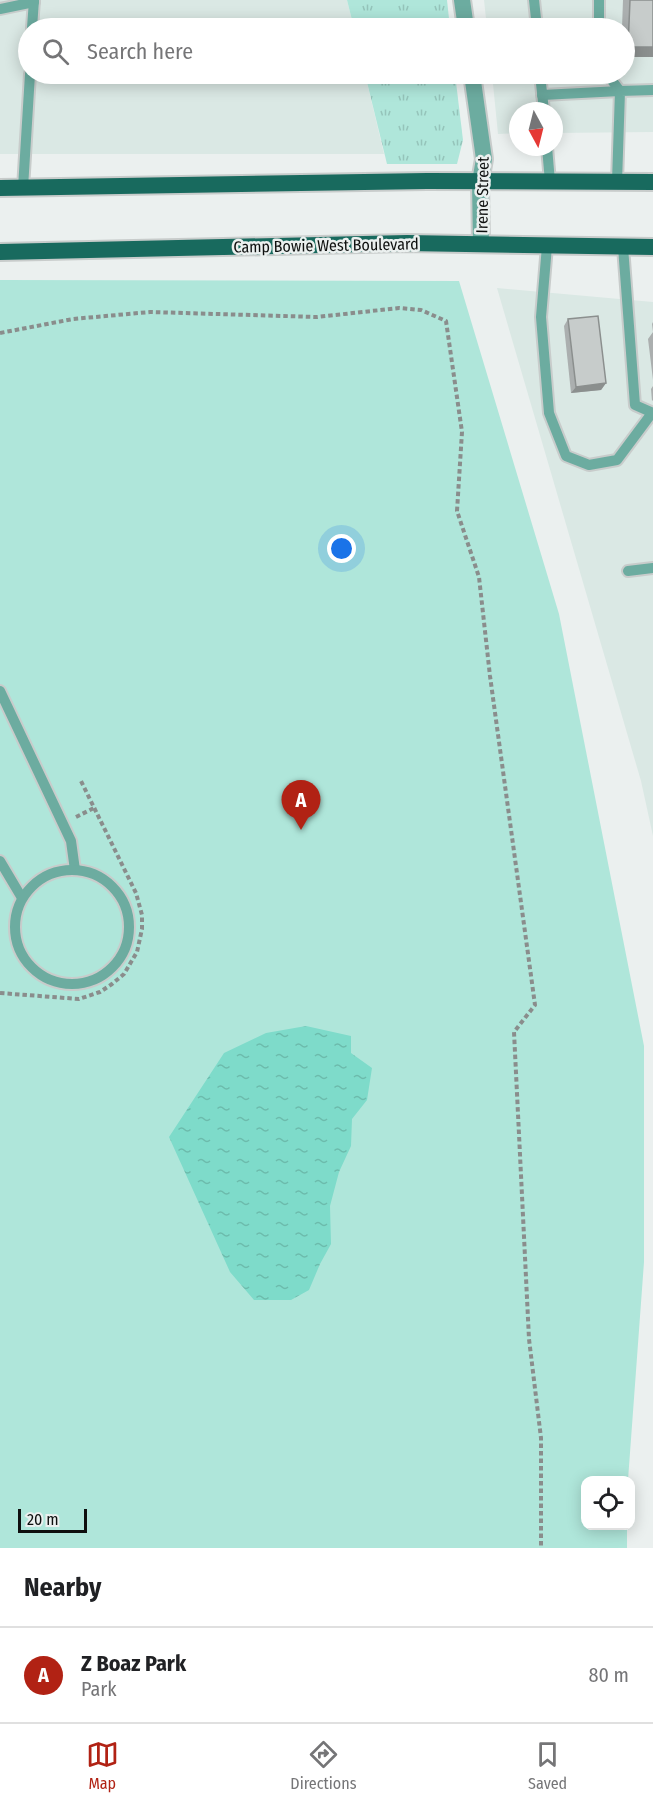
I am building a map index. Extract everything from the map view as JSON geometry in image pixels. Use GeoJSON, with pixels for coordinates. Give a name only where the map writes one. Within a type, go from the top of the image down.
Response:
{"type":"FeatureCollection","features":[{"type":"Feature","properties":{"kind":"main road"},"geometry":{"type":"LineString","coordinates":[[0,188],[427,181],[653,182]]}},
{"type":"Feature","properties":{"kind":"main road","name":"Camp Bowie West Boulevard"},"geometry":{"type":"LineString","coordinates":[[0,252],[407,243],[653,247]]}},
{"type":"Feature","properties":{"kind":"street"},"geometry":{"type":"LineString","coordinates":[[462,0],[465,18]]}},
{"type":"Feature","properties":{"kind":"street","name":"Irene Street"},"geometry":{"type":"LineString","coordinates":[[473,84],[484,159],[480,182],[481,244]]}},
{"type":"Feature","properties":{"kind":"lane"},"geometry":{"type":"LineString","coordinates":[[534,0],[536,18]]}},
{"type":"Feature","properties":{"kind":"lane"},"geometry":{"type":"LineString","coordinates":[[598,18],[599,0]]}},
{"type":"Feature","properties":{"kind":"lane"},"geometry":{"type":"LineString","coordinates":[[0,9],[34,1],[33,18]]}},
{"type":"Feature","properties":{"kind":"lane"},"geometry":{"type":"LineString","coordinates":[[22,188],[29,84]]}},
{"type":"Feature","properties":{"kind":"lane"},"geometry":{"type":"LineString","coordinates":[[541,84],[543,102]]}},
{"type":"Feature","properties":{"kind":"lane"},"geometry":{"type":"LineString","coordinates":[[615,84],[620,91],[617,182]]}},
{"type":"Feature","properties":{"kind":"lane"},"geometry":{"type":"LineString","coordinates":[[542,95],[653,90]]}},
{"type":"Feature","properties":{"kind":"lane"},"geometry":{"type":"LineString","coordinates":[[548,156],[550,182]]}},
{"type":"Feature","properties":{"kind":"lane"},"geometry":{"type":"LineString","coordinates":[[547,246],[541,317],[549,412],[566,456],[589,465],[617,460],[653,413],[635,405],[623,247]]}},
{"type":"Feature","properties":{"kind":"lane"},"geometry":{"type":"LineString","coordinates":[[628,571],[653,568]]}},
{"type":"Feature","properties":{"kind":"lane"},"geometry":{"type":"LineString","coordinates":[[0,692],[71,841],[75,870]]}},
{"type":"Feature","properties":{"kind":"lane"},"geometry":{"type":"LineString","coordinates":[[0,861],[22,898]]}},
{"type":"Feature","properties":{"kind":"lane"},"geometry":{"type":"LineString","coordinates":[[80,870],[101,877],[116,889],[127,910],[130,930],[125,948],[115,965],[96,979],[76,984],[60,983],[41,975],[29,965],[19,948],[15,935],[16,915],[22,898],[41,878],[60,871],[80,870]]}},
{"type":"Feature","properties":{"kind":"path"},"geometry":{"type":"LineString","coordinates":[[0,333],[73,319],[150,312],[317,317],[399,308],[421,310],[446,321],[462,432],[457,511],[479,577],[490,676],[535,1005],[514,1032],[529,1339],[541,1438],[541,1548]]}},
{"type":"Feature","properties":{"kind":"path"},"geometry":{"type":"LineString","coordinates":[[0,993],[79,999],[100,992],[112,984],[124,974],[137,952],[142,929],[142,915],[136,893],[81,781]]}},
{"type":"Feature","properties":{"kind":"shaded area"},"geometry":{"type":"Polygon","coordinates":[[[0,0],[347,0],[352,18],[18,18],[18,84],[367,84],[384,154],[0,154],[0,0]]]}},
{"type":"Feature","properties":{"kind":"shaded area"},"geometry":{"type":"Polygon","coordinates":[[[484,0],[653,0],[653,132],[563,133],[563,102],[509,102],[509,133],[498,134],[493,84],[635,84],[635,18],[486,18],[484,0]]]}},
{"type":"Feature","properties":{"kind":"shaded area"},"geometry":{"type":"Polygon","coordinates":[[[497,288],[653,302],[653,836],[641,781],[497,288]]]}},
{"type":"Feature","properties":{"kind":"green space"},"geometry":{"type":"Polygon","coordinates":[[[347,0],[447,0],[449,18],[352,18],[347,0]]]}},
{"type":"Feature","properties":{"kind":"green space"},"geometry":{"type":"Polygon","coordinates":[[[367,84],[456,84],[463,140],[457,164],[387,164],[367,84]]]}},
{"type":"Feature","properties":{"kind":"green space"},"geometry":{"type":"Polygon","coordinates":[[[0,280],[459,281],[559,614],[644,1046],[644,1262],[628,1476],[581,1476],[581,1530],[627,1530],[627,1548],[0,1548],[0,280]]]}},
{"type":"Feature","properties":{"kind":"water"},"geometry":{"type":"Polygon","coordinates":[[[306,1026],[351,1036],[351,1053],[372,1068],[367,1100],[352,1119],[351,1146],[339,1172],[330,1206],[331,1244],[309,1290],[291,1300],[254,1300],[230,1272],[169,1137],[224,1053],[266,1033],[306,1026]]]}},
{"type":"Feature","properties":{"kind":"building"},"geometry":{"type":"Polygon","coordinates":[[[630,0],[653,0],[653,47],[635,47],[635,18],[629,18],[630,0]]]}},
{"type":"Feature","properties":{"kind":"building"},"geometry":{"type":"Polygon","coordinates":[[[598,316],[606,383],[576,387],[568,319],[598,316]]]}},
{"type":"Feature","properties":{"kind":"place","name":"Z Boaz Park"},"geometry":{"type":"Point","coordinates":[301,830]}}]}
